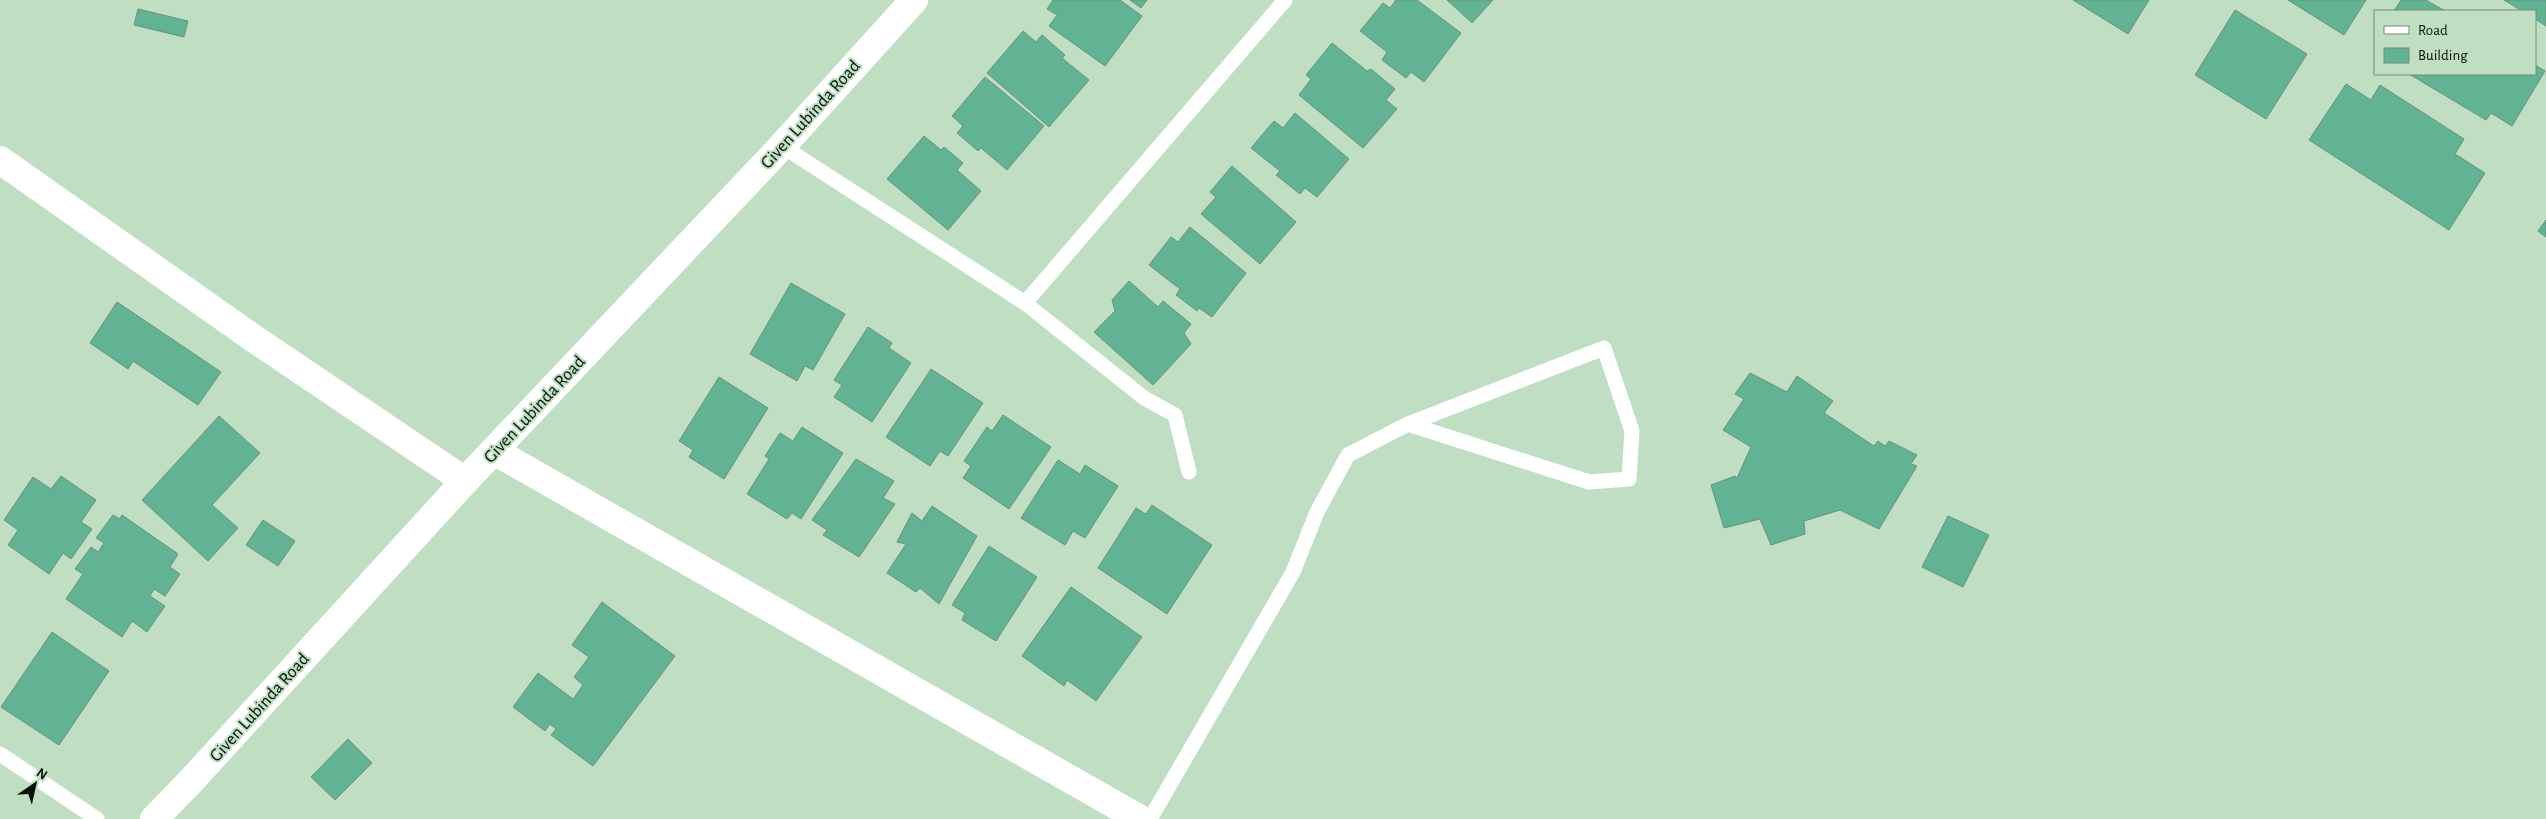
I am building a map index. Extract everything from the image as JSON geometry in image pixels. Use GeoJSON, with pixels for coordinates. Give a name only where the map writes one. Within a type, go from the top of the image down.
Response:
{"type":"FeatureCollection","features":[{"type":"Feature","properties":{"kind":"street","name":"Given Lubinda Road"},"geometry":{"type":"LineString","coordinates":[[154,819],[197,775],[466,481],[782,146],[914,0]]}},
{"type":"Feature","properties":{"kind":"street"},"geometry":{"type":"LineString","coordinates":[[3,168],[466,481]]}},
{"type":"Feature","properties":{"kind":"street"},"geometry":{"type":"LineString","coordinates":[[494,451],[1140,819]]}},
{"type":"Feature","properties":{"kind":"lane"},"geometry":{"type":"LineString","coordinates":[[1024,303],[1285,0]]}},
{"type":"Feature","properties":{"kind":"lane"},"geometry":{"type":"LineString","coordinates":[[782,146],[1024,303],[1144,398],[1175,415],[1189,472]]}},
{"type":"Feature","properties":{"kind":"lane"},"geometry":{"type":"LineString","coordinates":[[1150,819],[1293,572],[1317,512],[1348,455],[1408,424],[1604,348],[1632,431],[1628,479],[1589,482],[1408,424]]}},
{"type":"Feature","properties":{"kind":"lane"},"geometry":{"type":"LineString","coordinates":[[0,754],[97,819]]}},
{"type":"Feature","properties":{"kind":"building"},"geometry":{"type":"Polygon","coordinates":[[[1053,0],[1120,0],[1142,16],[1105,66],[1049,26],[1057,15],[1047,9],[1053,0]]]}},
{"type":"Feature","properties":{"kind":"building"},"geometry":{"type":"Polygon","coordinates":[[[1130,0],[1147,0],[1141,8],[1130,0]]]}},
{"type":"Feature","properties":{"kind":"building"},"geometry":{"type":"Polygon","coordinates":[[[1396,0],[1417,0],[1461,33],[1424,82],[1411,72],[1406,78],[1382,60],[1387,52],[1360,31],[1383,3],[1390,8],[1396,0]]]}},
{"type":"Feature","properties":{"kind":"building"},"geometry":{"type":"Polygon","coordinates":[[[1447,0],[1493,0],[1472,23],[1447,0]]]}},
{"type":"Feature","properties":{"kind":"building"},"geometry":{"type":"Polygon","coordinates":[[[2073,0],[2149,0],[2128,34],[2073,0]]]}},
{"type":"Feature","properties":{"kind":"building"},"geometry":{"type":"Polygon","coordinates":[[[2288,0],[2366,0],[2344,35],[2288,0]]]}},
{"type":"Feature","properties":{"kind":"building"},"geometry":{"type":"Polygon","coordinates":[[[2401,0],[2426,0],[2443,10],[2395,10],[2401,0]]]}},
{"type":"Feature","properties":{"kind":"building"},"geometry":{"type":"Polygon","coordinates":[[[2504,0],[2546,0],[2546,26],[2536,20],[2536,10],[2520,10],[2504,0]]]}},
{"type":"Feature","properties":{"kind":"building"},"geometry":{"type":"Polygon","coordinates":[[[138,9],[188,21],[184,37],[134,25],[138,9]]]}},
{"type":"Feature","properties":{"kind":"building"},"geometry":{"type":"Polygon","coordinates":[[[2235,10],[2307,54],[2266,119],[2195,75],[2235,10]]]}},
{"type":"Feature","properties":{"kind":"building"},"geometry":{"type":"Polygon","coordinates":[[[1023,31],[1036,42],[1042,35],[1065,55],[1062,58],[1089,80],[1049,127],[987,73],[1023,31]]]}},
{"type":"Feature","properties":{"kind":"building"},"geometry":{"type":"Polygon","coordinates":[[[1332,43],[1367,71],[1371,69],[1395,89],[1386,100],[1397,109],[1363,148],[1299,95],[1311,79],[1306,75],[1332,43]]]}},
{"type":"Feature","properties":{"kind":"building"},"geometry":{"type":"Polygon","coordinates":[[[2536,66],[2545,71],[2512,126],[2491,113],[2486,120],[2411,75],[2536,75],[2536,66]]]}},
{"type":"Feature","properties":{"kind":"building"},"geometry":{"type":"Polygon","coordinates":[[[985,77],[1044,126],[1007,170],[981,148],[978,151],[957,133],[963,126],[952,116],[985,77]]]}},
{"type":"Feature","properties":{"kind":"building"},"geometry":{"type":"Polygon","coordinates":[[[2346,84],[2371,100],[2380,85],[2464,139],[2455,154],[2485,173],[2449,230],[2309,140],[2346,84]]]}},
{"type":"Feature","properties":{"kind":"building"},"geometry":{"type":"Polygon","coordinates":[[[1295,113],[1349,159],[1317,197],[1305,188],[1300,194],[1276,175],[1280,171],[1251,148],[1274,121],[1283,128],[1295,113]]]}},
{"type":"Feature","properties":{"kind":"building"},"geometry":{"type":"Polygon","coordinates":[[[924,136],[941,150],[944,147],[963,163],[957,170],[981,191],[948,230],[887,179],[924,136]]]}},
{"type":"Feature","properties":{"kind":"building"},"geometry":{"type":"Polygon","coordinates":[[[1232,166],[1296,222],[1260,264],[1201,214],[1216,197],[1210,192],[1232,166]]]}},
{"type":"Feature","properties":{"kind":"building"},"geometry":{"type":"Polygon","coordinates":[[[2546,220],[2546,237],[2538,231],[2546,220]]]}},
{"type":"Feature","properties":{"kind":"building"},"geometry":{"type":"Polygon","coordinates":[[[1190,227],[1246,273],[1212,317],[1199,308],[1197,311],[1176,295],[1180,289],[1149,265],[1171,237],[1178,242],[1190,227]]]}},
{"type":"Feature","properties":{"kind":"building"},"geometry":{"type":"Polygon","coordinates":[[[1129,281],[1158,307],[1163,301],[1191,324],[1184,333],[1191,344],[1153,385],[1094,332],[1115,311],[1112,300],[1129,281]]]}},
{"type":"Feature","properties":{"kind":"building"},"geometry":{"type":"Polygon","coordinates":[[[791,283],[845,314],[813,370],[805,366],[797,381],[750,354],[791,283]]]}},
{"type":"Feature","properties":{"kind":"building"},"geometry":{"type":"Polygon","coordinates":[[[117,302],[221,372],[198,405],[133,361],[128,369],[90,343],[117,302]]]}},
{"type":"Feature","properties":{"kind":"building"},"geometry":{"type":"Polygon","coordinates":[[[868,327],[892,343],[889,348],[911,363],[872,422],[834,397],[842,385],[834,380],[868,327]]]}},
{"type":"Feature","properties":{"kind":"building"},"geometry":{"type":"Polygon","coordinates":[[[931,369],[983,403],[948,456],[940,451],[930,466],[886,437],[931,369]]]}},
{"type":"Feature","properties":{"kind":"building"},"geometry":{"type":"Polygon","coordinates":[[[1750,373],[1787,392],[1797,376],[1833,401],[1824,413],[1874,446],[1878,441],[1885,446],[1889,441],[1917,455],[1911,464],[1917,466],[1879,529],[1840,510],[1804,521],[1805,534],[1771,545],[1760,519],[1724,528],[1711,485],[1735,476],[1737,478],[1751,447],[1723,430],[1744,399],[1735,394],[1750,373]]]}},
{"type":"Feature","properties":{"kind":"building"},"geometry":{"type":"Polygon","coordinates":[[[719,377],[768,408],[724,479],[689,457],[693,450],[679,441],[719,377]]]}},
{"type":"Feature","properties":{"kind":"building"},"geometry":{"type":"Polygon","coordinates":[[[1003,415],[1051,447],[1009,509],[963,478],[971,466],[964,461],[987,427],[992,431],[1003,415]]]}},
{"type":"Feature","properties":{"kind":"building"},"geometry":{"type":"Polygon","coordinates":[[[219,416],[260,453],[212,505],[238,528],[208,561],[142,500],[219,416]]]}},
{"type":"Feature","properties":{"kind":"building"},"geometry":{"type":"Polygon","coordinates":[[[802,427],[843,453],[801,519],[792,513],[787,519],[747,494],[769,459],[765,456],[780,433],[793,441],[802,427]]]}},
{"type":"Feature","properties":{"kind":"building"},"geometry":{"type":"Polygon","coordinates":[[[856,459],[894,481],[883,498],[895,504],[859,557],[823,535],[827,530],[812,520],[856,459]]]}},
{"type":"Feature","properties":{"kind":"building"},"geometry":{"type":"Polygon","coordinates":[[[1058,460],[1080,474],[1085,465],[1118,486],[1085,538],[1073,531],[1065,545],[1021,518],[1058,460]]]}},
{"type":"Feature","properties":{"kind":"building"},"geometry":{"type":"Polygon","coordinates":[[[61,476],[96,500],[81,522],[92,529],[71,559],[63,553],[49,574],[8,545],[18,530],[4,520],[33,477],[51,489],[61,476]]]}},
{"type":"Feature","properties":{"kind":"building"},"geometry":{"type":"Polygon","coordinates":[[[1152,505],[1212,545],[1167,614],[1098,568],[1136,508],[1146,514],[1152,505]]]}},
{"type":"Feature","properties":{"kind":"building"},"geometry":{"type":"Polygon","coordinates":[[[932,506],[977,536],[939,604],[920,588],[916,592],[887,573],[906,544],[897,542],[912,513],[922,521],[932,506]]]}},
{"type":"Feature","properties":{"kind":"building"},"geometry":{"type":"Polygon","coordinates":[[[113,515],[120,519],[122,515],[178,554],[170,567],[180,574],[165,596],[154,589],[150,596],[165,606],[147,632],[132,621],[122,637],[66,599],[83,574],[75,569],[91,547],[98,552],[104,543],[96,538],[113,515]]]}},
{"type":"Feature","properties":{"kind":"building"},"geometry":{"type":"Polygon","coordinates":[[[1948,516],[1989,535],[1963,587],[1922,567],[1948,516]]]}},
{"type":"Feature","properties":{"kind":"building"},"geometry":{"type":"Polygon","coordinates":[[[263,520],[295,541],[278,566],[246,545],[263,520]]]}},
{"type":"Feature","properties":{"kind":"building"},"geometry":{"type":"Polygon","coordinates":[[[989,546],[1037,577],[996,641],[962,620],[965,613],[952,605],[989,546]]]}},
{"type":"Feature","properties":{"kind":"building"},"geometry":{"type":"Polygon","coordinates":[[[1071,587],[1142,637],[1096,701],[1067,680],[1064,686],[1022,656],[1071,587]]]}},
{"type":"Feature","properties":{"kind":"building"},"geometry":{"type":"Polygon","coordinates":[[[602,602],[675,656],[593,766],[551,735],[556,729],[550,724],[545,731],[513,707],[538,673],[573,699],[583,685],[574,677],[589,657],[572,645],[602,602]]]}},
{"type":"Feature","properties":{"kind":"building"},"geometry":{"type":"Polygon","coordinates":[[[52,632],[109,671],[59,745],[1,707],[52,632]]]}},
{"type":"Feature","properties":{"kind":"building"},"geometry":{"type":"Polygon","coordinates":[[[348,739],[372,763],[335,800],[311,777],[348,739]]]}}]}
